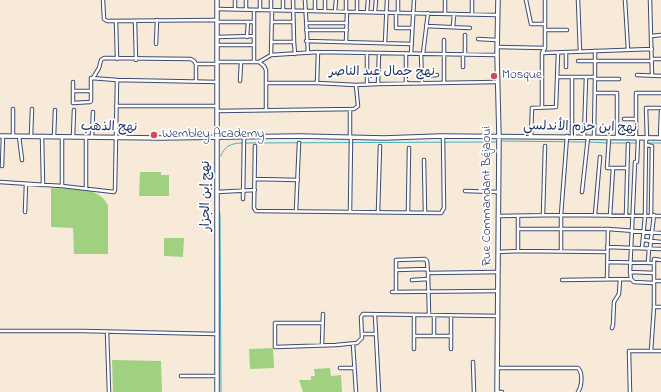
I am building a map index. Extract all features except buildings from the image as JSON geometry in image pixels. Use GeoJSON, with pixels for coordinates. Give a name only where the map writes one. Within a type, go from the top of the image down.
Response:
{"type":"FeatureCollection","features":[{"type":"Feature","properties":{"kind":"street"},"geometry":{"type":"LineString","coordinates":[[103,0],[103,17],[105,21],[157,20],[254,22]]}},
{"type":"Feature","properties":{"kind":"street","name":"نهج إبن الجزار"},"geometry":{"type":"LineString","coordinates":[[217,0],[217,392]]}},
{"type":"Feature","properties":{"kind":"street"},"geometry":{"type":"LineString","coordinates":[[235,0],[235,9]]}},
{"type":"Feature","properties":{"kind":"street"},"geometry":{"type":"LineString","coordinates":[[246,0],[246,10]]}},
{"type":"Feature","properties":{"kind":"street"},"geometry":{"type":"LineString","coordinates":[[260,0],[260,10]]}},
{"type":"Feature","properties":{"kind":"street"},"geometry":{"type":"LineString","coordinates":[[271,0],[271,55]]}},
{"type":"Feature","properties":{"kind":"street"},"geometry":{"type":"LineString","coordinates":[[283,0],[283,10]]}},
{"type":"Feature","properties":{"kind":"street"},"geometry":{"type":"LineString","coordinates":[[293,0],[295,54]]}},
{"type":"Feature","properties":{"kind":"street"},"geometry":{"type":"LineString","coordinates":[[305,0],[306,41],[308,53]]}},
{"type":"Feature","properties":{"kind":"street"},"geometry":{"type":"LineString","coordinates":[[315,0],[315,11]]}},
{"type":"Feature","properties":{"kind":"street"},"geometry":{"type":"LineString","coordinates":[[325,0],[325,11]]}},
{"type":"Feature","properties":{"kind":"street"},"geometry":{"type":"LineString","coordinates":[[335,11],[336,0]]}},
{"type":"Feature","properties":{"kind":"street"},"geometry":{"type":"LineString","coordinates":[[346,0],[346,42]]}},
{"type":"Feature","properties":{"kind":"street"},"geometry":{"type":"LineString","coordinates":[[357,0],[357,12]]}},
{"type":"Feature","properties":{"kind":"street"},"geometry":{"type":"LineString","coordinates":[[367,12],[368,0]]}},
{"type":"Feature","properties":{"kind":"street"},"geometry":{"type":"LineString","coordinates":[[375,12],[376,0]]}},
{"type":"Feature","properties":{"kind":"street"},"geometry":{"type":"LineString","coordinates":[[385,43],[387,0]]}},
{"type":"Feature","properties":{"kind":"street"},"geometry":{"type":"LineString","coordinates":[[398,0],[396,28],[412,28]]}},
{"type":"Feature","properties":{"kind":"street"},"geometry":{"type":"LineString","coordinates":[[411,54],[414,0]]}},
{"type":"Feature","properties":{"kind":"street"},"geometry":{"type":"LineString","coordinates":[[445,0],[445,14]]}},
{"type":"Feature","properties":{"kind":"street"},"geometry":{"type":"LineString","coordinates":[[472,0],[472,14]]}},
{"type":"Feature","properties":{"kind":"street","name":"Rue Commandant Béjaoui"},"geometry":{"type":"LineString","coordinates":[[497,392],[499,137],[497,82],[498,0]]}},
{"type":"Feature","properties":{"kind":"street"},"geometry":{"type":"LineString","coordinates":[[526,0],[531,24],[545,24]]}},
{"type":"Feature","properties":{"kind":"street"},"geometry":{"type":"LineString","coordinates":[[542,107],[542,53],[545,48],[545,0]]}},
{"type":"Feature","properties":{"kind":"street"},"geometry":{"type":"LineString","coordinates":[[578,0],[580,52]]}},
{"type":"Feature","properties":{"kind":"street"},"geometry":{"type":"LineString","coordinates":[[625,0],[628,50]]}},
{"type":"Feature","properties":{"kind":"street"},"geometry":{"type":"LineString","coordinates":[[650,0],[652,76]]}},
{"type":"Feature","properties":{"kind":"street"},"geometry":{"type":"LineString","coordinates":[[217,9],[497,15]]}},
{"type":"Feature","properties":{"kind":"street"},"geometry":{"type":"LineString","coordinates":[[254,10],[254,62]]}},
{"type":"Feature","properties":{"kind":"street"},"geometry":{"type":"LineString","coordinates":[[422,83],[422,54],[428,13]]}},
{"type":"Feature","properties":{"kind":"street"},"geometry":{"type":"LineString","coordinates":[[453,27],[454,14]]}},
{"type":"Feature","properties":{"kind":"street"},"geometry":{"type":"LineString","coordinates":[[156,44],[157,20]]}},
{"type":"Feature","properties":{"kind":"street"},"geometry":{"type":"LineString","coordinates":[[116,21],[117,59]]}},
{"type":"Feature","properties":{"kind":"street"},"geometry":{"type":"LineString","coordinates":[[135,21],[136,60]]}},
{"type":"Feature","properties":{"kind":"street"},"geometry":{"type":"LineString","coordinates":[[247,37],[248,22]]}},
{"type":"Feature","properties":{"kind":"street"},"geometry":{"type":"LineString","coordinates":[[272,22],[294,22]]}},
{"type":"Feature","properties":{"kind":"street"},"geometry":{"type":"LineString","coordinates":[[306,23],[347,23]]}},
{"type":"Feature","properties":{"kind":"street"},"geometry":{"type":"LineString","coordinates":[[426,26],[470,28]]}},
{"type":"Feature","properties":{"kind":"street"},"geometry":{"type":"LineString","coordinates":[[306,30],[347,30]]}},
{"type":"Feature","properties":{"kind":"street"},"geometry":{"type":"LineString","coordinates":[[545,30],[567,30]]}},
{"type":"Feature","properties":{"kind":"street"},"geometry":{"type":"LineString","coordinates":[[463,67],[465,35]]}},
{"type":"Feature","properties":{"kind":"street"},"geometry":{"type":"LineString","coordinates":[[652,36],[661,35]]}},
{"type":"Feature","properties":{"kind":"street"},"geometry":{"type":"LineString","coordinates":[[217,37],[254,36]]}},
{"type":"Feature","properties":{"kind":"street"},"geometry":{"type":"LineString","coordinates":[[478,39],[497,40]]}},
{"type":"Feature","properties":{"kind":"street"},"geometry":{"type":"LineString","coordinates":[[444,40],[444,83]]}},
{"type":"Feature","properties":{"kind":"street"},"geometry":{"type":"LineString","coordinates":[[306,41],[412,44]]}},
{"type":"Feature","properties":{"kind":"street"},"geometry":{"type":"LineString","coordinates":[[272,42],[294,42]]}},
{"type":"Feature","properties":{"kind":"street"},"geometry":{"type":"LineString","coordinates":[[217,46],[254,45]]}},
{"type":"Feature","properties":{"kind":"street"},"geometry":{"type":"LineString","coordinates":[[497,47],[545,48]]}},
{"type":"Feature","properties":{"kind":"street"},"geometry":{"type":"LineString","coordinates":[[542,53],[652,49]]}},
{"type":"Feature","properties":{"kind":"street"},"geometry":{"type":"LineString","coordinates":[[594,136],[595,51]]}},
{"type":"Feature","properties":{"kind":"street"},"geometry":{"type":"LineString","coordinates":[[196,64],[259,62],[271,55],[318,52],[497,55]]}},
{"type":"Feature","properties":{"kind":"street"},"geometry":{"type":"LineString","coordinates":[[317,83],[318,52]]}},
{"type":"Feature","properties":{"kind":"street"},"geometry":{"type":"LineString","coordinates":[[566,52],[566,67]]}},
{"type":"Feature","properties":{"kind":"street"},"geometry":{"type":"LineString","coordinates":[[367,53],[367,84]]}},
{"type":"Feature","properties":{"kind":"street"},"geometry":{"type":"LineString","coordinates":[[378,84],[379,53]]}},
{"type":"Feature","properties":{"kind":"street"},"geometry":{"type":"LineString","coordinates":[[531,137],[532,108],[556,107],[558,53]]}},
{"type":"Feature","properties":{"kind":"street"},"geometry":{"type":"LineString","coordinates":[[406,54],[406,84]]}},
{"type":"Feature","properties":{"kind":"street"},"geometry":{"type":"LineString","coordinates":[[73,82],[73,103],[90,102],[90,79],[93,78],[99,68],[101,60],[104,58],[136,60],[191,59],[196,64],[196,81]]}},
{"type":"Feature","properties":{"kind":"street"},"geometry":{"type":"LineString","coordinates":[[578,61],[661,59]]}},
{"type":"Feature","properties":{"kind":"street"},"geometry":{"type":"LineString","coordinates":[[240,81],[241,62]]}},
{"type":"Feature","properties":{"kind":"street"},"geometry":{"type":"LineString","coordinates":[[259,62],[266,70],[266,110]]}},
{"type":"Feature","properties":{"kind":"street"},"geometry":{"type":"LineString","coordinates":[[422,76],[437,75]]}},
{"type":"Feature","properties":{"kind":"street"},"geometry":{"type":"LineString","coordinates":[[637,75],[661,76]]}},
{"type":"Feature","properties":{"kind":"street"},"geometry":{"type":"LineString","coordinates":[[557,77],[619,78]]}},
{"type":"Feature","properties":{"kind":"street"},"geometry":{"type":"LineString","coordinates":[[572,77],[572,137]]}},
{"type":"Feature","properties":{"kind":"street"},"geometry":{"type":"LineString","coordinates":[[582,192],[587,140],[586,77]]}},
{"type":"Feature","properties":{"kind":"street"},"geometry":{"type":"LineString","coordinates":[[93,78],[117,81],[217,82]]}},
{"type":"Feature","properties":{"kind":"street"},"geometry":{"type":"LineString","coordinates":[[0,182],[114,191],[117,81]]}},
{"type":"Feature","properties":{"kind":"street","name":"نهج جمال عبد الناصر"},"geometry":{"type":"LineString","coordinates":[[266,83],[356,85],[497,82]]}},
{"type":"Feature","properties":{"kind":"street"},"geometry":{"type":"LineString","coordinates":[[217,112],[354,109],[358,106],[356,85]]}},
{"type":"Feature","properties":{"kind":"street"},"geometry":{"type":"LineString","coordinates":[[73,92],[91,91]]}},
{"type":"Feature","properties":{"kind":"street"},"geometry":{"type":"LineString","coordinates":[[595,93],[617,93],[617,138]]}},
{"type":"Feature","properties":{"kind":"street"},"geometry":{"type":"LineString","coordinates":[[631,279],[630,263],[632,215],[635,162],[637,162],[638,141],[636,93],[661,93]]}},
{"type":"Feature","properties":{"kind":"street"},"geometry":{"type":"LineString","coordinates":[[116,106],[217,106]]}},
{"type":"Feature","properties":{"kind":"street"},"geometry":{"type":"LineString","coordinates":[[642,248],[645,216],[646,108],[661,108]]}},
{"type":"Feature","properties":{"kind":"street"},"geometry":{"type":"LineString","coordinates":[[13,109],[13,136]]}},
{"type":"Feature","properties":{"kind":"street"},"geometry":{"type":"LineString","coordinates":[[31,136],[32,109]]}},
{"type":"Feature","properties":{"kind":"street"},"geometry":{"type":"LineString","coordinates":[[350,109],[350,212]]}},
{"type":"Feature","properties":{"kind":"street"},"geometry":{"type":"LineString","coordinates":[[54,136],[55,110]]}},
{"type":"Feature","properties":{"kind":"street"},"geometry":{"type":"LineString","coordinates":[[73,137],[74,110]]}},
{"type":"Feature","properties":{"kind":"street"},"geometry":{"type":"LineString","coordinates":[[92,138],[93,112]]}},
{"type":"Feature","properties":{"kind":"street"},"geometry":{"type":"LineString","coordinates":[[661,112],[661,138]]}},
{"type":"Feature","properties":{"kind":"street"},"geometry":{"type":"LineString","coordinates":[[624,119],[636,119]]}},
{"type":"Feature","properties":{"kind":"street"},"geometry":{"type":"LineString","coordinates":[[2,136],[2,166]]}},
{"type":"Feature","properties":{"kind":"street","name":"نهج الذهب"},"geometry":{"type":"LineString","coordinates":[[2,136],[92,138],[324,136],[351,140]]}},
{"type":"Feature","properties":{"kind":"street"},"geometry":{"type":"LineString","coordinates":[[19,136],[22,160]]}},
{"type":"Feature","properties":{"kind":"street"},"geometry":{"type":"LineString","coordinates":[[42,136],[43,186]]}},
{"type":"Feature","properties":{"kind":"street"},"geometry":{"type":"LineString","coordinates":[[255,146],[254,208],[256,211],[441,213],[444,208],[443,136]]}},
{"type":"Feature","properties":{"kind":"street","name":"نهج ابن حزم الأندلسي"},"geometry":{"type":"LineString","coordinates":[[351,140],[443,136],[531,137],[567,140],[572,137],[587,140],[594,136],[646,142],[661,138]]}},
{"type":"Feature","properties":{"kind":"street"},"geometry":{"type":"LineString","coordinates":[[62,137],[62,186]]}},
{"type":"Feature","properties":{"kind":"street"},"geometry":{"type":"LineString","coordinates":[[86,137],[86,188]]}},
{"type":"Feature","properties":{"kind":"street"},"geometry":{"type":"LineString","coordinates":[[243,199],[244,137]]}},
{"type":"Feature","properties":{"kind":"street"},"geometry":{"type":"LineString","coordinates":[[609,138],[607,168],[627,168]]}},
{"type":"Feature","properties":{"kind":"street"},"geometry":{"type":"LineString","coordinates":[[561,251],[561,228],[567,140]]}},
{"type":"Feature","properties":{"kind":"street"},"geometry":{"type":"LineString","coordinates":[[646,142],[652,146],[653,215],[648,263]]}},
{"type":"Feature","properties":{"kind":"street"},"geometry":{"type":"LineString","coordinates":[[296,211],[299,143]]}},
{"type":"Feature","properties":{"kind":"street"},"geometry":{"type":"LineString","coordinates":[[626,215],[628,144]]}},
{"type":"Feature","properties":{"kind":"street"},"geometry":{"type":"LineString","coordinates":[[378,212],[380,146]]}},
{"type":"Feature","properties":{"kind":"street"},"geometry":{"type":"LineString","coordinates":[[543,215],[545,146]]}},
{"type":"Feature","properties":{"kind":"street"},"geometry":{"type":"LineString","coordinates":[[408,148],[408,212]]}},
{"type":"Feature","properties":{"kind":"street"},"geometry":{"type":"LineString","coordinates":[[595,215],[600,157]]}},
{"type":"Feature","properties":{"kind":"street"},"geometry":{"type":"LineString","coordinates":[[424,160],[425,212]]}},
{"type":"Feature","properties":{"kind":"street"},"geometry":{"type":"LineString","coordinates":[[610,216],[613,168]]}},
{"type":"Feature","properties":{"kind":"street"},"geometry":{"type":"LineString","coordinates":[[255,179],[298,180]]}},
{"type":"Feature","properties":{"kind":"street"},"geometry":{"type":"LineString","coordinates":[[25,212],[26,184]]}},
{"type":"Feature","properties":{"kind":"street"},"geometry":{"type":"LineString","coordinates":[[217,192],[255,190]]}},
{"type":"Feature","properties":{"kind":"street"},"geometry":{"type":"LineString","coordinates":[[465,191],[498,192]]}},
{"type":"Feature","properties":{"kind":"street"},"geometry":{"type":"LineString","coordinates":[[498,216],[661,216]]}},
{"type":"Feature","properties":{"kind":"street"},"geometry":{"type":"LineString","coordinates":[[518,216],[518,251]]}},
{"type":"Feature","properties":{"kind":"street"},"geometry":{"type":"LineString","coordinates":[[518,229],[608,229],[661,233]]}},
{"type":"Feature","properties":{"kind":"street"},"geometry":{"type":"LineString","coordinates":[[607,279],[608,229]]}},
{"type":"Feature","properties":{"kind":"street"},"geometry":{"type":"LineString","coordinates":[[643,240],[661,242]]}},
{"type":"Feature","properties":{"kind":"street"},"geometry":{"type":"LineString","coordinates":[[607,247],[661,249]]}},
{"type":"Feature","properties":{"kind":"street"},"geometry":{"type":"LineString","coordinates":[[498,252],[607,252]]}},
{"type":"Feature","properties":{"kind":"street"},"geometry":{"type":"LineString","coordinates":[[396,292],[396,260],[425,259],[427,261],[428,271],[429,315]]}},
{"type":"Feature","properties":{"kind":"street"},"geometry":{"type":"LineString","coordinates":[[651,351],[654,307],[654,259],[661,260]]}},
{"type":"Feature","properties":{"kind":"street"},"geometry":{"type":"LineString","coordinates":[[607,262],[654,263]]}},
{"type":"Feature","properties":{"kind":"street"},"geometry":{"type":"LineString","coordinates":[[396,270],[498,272]]}},
{"type":"Feature","properties":{"kind":"street"},"geometry":{"type":"LineString","coordinates":[[630,272],[654,273]]}},
{"type":"Feature","properties":{"kind":"street"},"geometry":{"type":"LineString","coordinates":[[412,280],[428,279]]}},
{"type":"Feature","properties":{"kind":"street"},"geometry":{"type":"LineString","coordinates":[[612,328],[614,302],[619,294],[620,279]]}},
{"type":"Feature","properties":{"kind":"street"},"geometry":{"type":"LineString","coordinates":[[562,280],[631,279],[634,282],[654,282],[661,280]]}},
{"type":"Feature","properties":{"kind":"street"},"geometry":{"type":"LineString","coordinates":[[392,292],[498,291]]}},
{"type":"Feature","properties":{"kind":"street"},"geometry":{"type":"LineString","coordinates":[[654,307],[661,307]]}},
{"type":"Feature","properties":{"kind":"street"},"geometry":{"type":"LineString","coordinates":[[322,345],[323,314]]}},
{"type":"Feature","properties":{"kind":"street"},"geometry":{"type":"LineString","coordinates":[[323,323],[275,323],[275,347],[357,343],[362,334],[362,315],[498,316]]}},
{"type":"Feature","properties":{"kind":"street"},"geometry":{"type":"LineString","coordinates":[[375,315],[379,392]]}},
{"type":"Feature","properties":{"kind":"street"},"geometry":{"type":"LineString","coordinates":[[414,316],[414,349]]}},
{"type":"Feature","properties":{"kind":"street"},"geometry":{"type":"LineString","coordinates":[[434,316],[434,336]]}},
{"type":"Feature","properties":{"kind":"street"},"geometry":{"type":"LineString","coordinates":[[451,316],[451,349]]}},
{"type":"Feature","properties":{"kind":"street"},"geometry":{"type":"LineString","coordinates":[[0,331],[216,334]]}},
{"type":"Feature","properties":{"kind":"street"},"geometry":{"type":"LineString","coordinates":[[107,332],[109,392]]}},
{"type":"Feature","properties":{"kind":"street"},"geometry":{"type":"LineString","coordinates":[[362,334],[376,334]]}},
{"type":"Feature","properties":{"kind":"street"},"geometry":{"type":"LineString","coordinates":[[414,336],[451,336]]}},
{"type":"Feature","properties":{"kind":"street"},"geometry":{"type":"LineString","coordinates":[[352,344],[356,392]]}},
{"type":"Feature","properties":{"kind":"street"},"geometry":{"type":"LineString","coordinates":[[630,392],[629,351],[661,351]]}},
{"type":"Feature","properties":{"kind":"street"},"geometry":{"type":"LineString","coordinates":[[473,362],[474,392]]}},
{"type":"Feature","properties":{"kind":"street"},"geometry":{"type":"LineString","coordinates":[[340,368],[354,368]]}},
{"type":"Feature","properties":{"kind":"street"},"geometry":{"type":"LineString","coordinates":[[498,368],[578,368],[581,372],[580,390],[578,392]]}},
{"type":"Feature","properties":{"kind":"street"},"geometry":{"type":"LineString","coordinates":[[181,376],[217,376]]}},
{"type":"Feature","properties":{"kind":"street"},"geometry":{"type":"LineString","coordinates":[[497,392],[502,392]]}},
{"type":"Feature","properties":{"kind":"green space"},"geometry":{"type":"Polygon","coordinates":[[[140,172],[161,172],[161,175],[169,175],[169,196],[139,196],[140,172]]]}},
{"type":"Feature","properties":{"kind":"green space"},"geometry":{"type":"Polygon","coordinates":[[[51,188],[83,189],[97,194],[103,199],[108,205],[108,254],[74,254],[73,228],[51,227],[51,188]]]}},
{"type":"Feature","properties":{"kind":"green space"},"geometry":{"type":"Polygon","coordinates":[[[164,238],[184,238],[183,257],[164,256],[164,238]]]}},
{"type":"Feature","properties":{"kind":"green space"},"geometry":{"type":"Polygon","coordinates":[[[273,348],[274,368],[250,369],[249,349],[273,348]]]}},
{"type":"Feature","properties":{"kind":"green space"},"geometry":{"type":"Polygon","coordinates":[[[112,360],[161,361],[162,392],[113,392],[112,360]]]}},
{"type":"Feature","properties":{"kind":"green space"},"geometry":{"type":"Polygon","coordinates":[[[330,368],[331,376],[341,375],[342,392],[303,392],[299,380],[311,380],[311,376],[315,376],[314,369],[330,368]]]}},
{"type":"Feature","properties":{"kind":"waterway"},"geometry":{"type":"LineString","coordinates":[[502,141],[586,142]]}},
{"type":"Feature","properties":{"kind":"waterway"},"geometry":{"type":"LineString","coordinates":[[245,143],[496,142]]}},
{"type":"Feature","properties":{"kind":"waterway"},"geometry":{"type":"LineString","coordinates":[[589,142],[607,143]]}},
{"type":"Feature","properties":{"kind":"waterway"},"geometry":{"type":"LineString","coordinates":[[221,156],[226,147],[242,143]]}},
{"type":"Feature","properties":{"kind":"waterway"},"geometry":{"type":"LineString","coordinates":[[611,143],[636,143]]}},
{"type":"Feature","properties":{"kind":"waterway"},"geometry":{"type":"LineString","coordinates":[[648,143],[661,143]]}},
{"type":"Feature","properties":{"kind":"waterway"},"geometry":{"type":"LineString","coordinates":[[220,213],[221,392]]}},
{"type":"Feature","properties":{"kind":"place","name":"Mosque"},"geometry":{"type":"Point","coordinates":[494,76]}},
{"type":"Feature","properties":{"kind":"place","name":"Wembley Academy"},"geometry":{"type":"Point","coordinates":[154,135]}}]}
